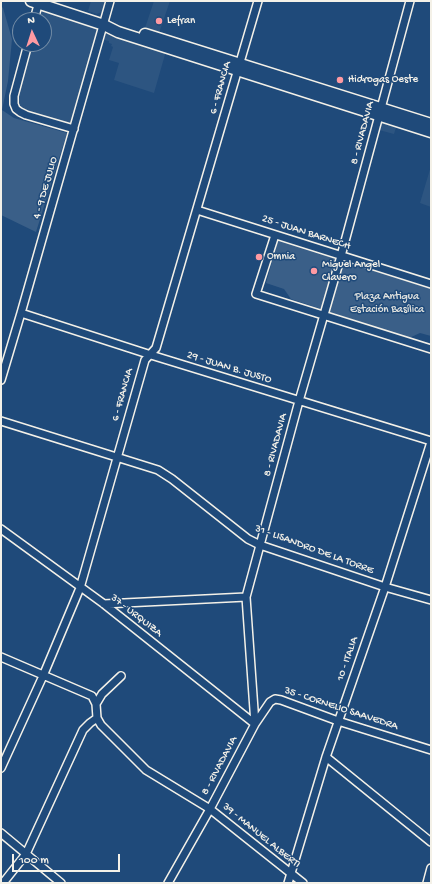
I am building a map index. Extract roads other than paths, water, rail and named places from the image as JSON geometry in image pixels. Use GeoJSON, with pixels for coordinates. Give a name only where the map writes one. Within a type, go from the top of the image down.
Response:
{"type":"FeatureCollection","features":[{"type":"Feature","properties":{"kind":"street","name":"4 - 9 DE JULIO"},"geometry":{"type":"LineString","coordinates":[[1,380],[110,1]]}},
{"type":"Feature","properties":{"kind":"street","name":"6 - FRANCIA"},"geometry":{"type":"LineString","coordinates":[[1,768],[43,676],[80,588],[145,360],[156,348],[258,1]]}},
{"type":"Feature","properties":{"kind":"street","name":"8 - RIVADAVIA"},"geometry":{"type":"LineString","coordinates":[[168,883],[210,809],[255,724],[246,597],[410,1]]}},
{"type":"Feature","properties":{"kind":"street"},"geometry":{"type":"LineString","coordinates":[[35,12],[36,2],[104,25],[120,26],[239,67],[380,112],[431,132]]}},
{"type":"Feature","properties":{"kind":"street"},"geometry":{"type":"LineString","coordinates":[[26,52],[14,96],[14,104],[16,109],[26,115],[74,129]]}},
{"type":"Feature","properties":{"kind":"street"},"geometry":{"type":"LineString","coordinates":[[380,112],[431,124]]}},
{"type":"Feature","properties":{"kind":"street","name":"25 - JUAN BARNECH"},"geometry":{"type":"LineString","coordinates":[[197,210],[431,284]]}},
{"type":"Feature","properties":{"kind":"street"},"geometry":{"type":"LineString","coordinates":[[275,235],[256,294],[431,349]]}},
{"type":"Feature","properties":{"kind":"street","name":"29 - JUAN B. JUSTO"},"geometry":{"type":"LineString","coordinates":[[21,313],[431,442]]}},
{"type":"Feature","properties":{"kind":"street","name":"31 - LISANDRO DE LA TORRE"},"geometry":{"type":"LineString","coordinates":[[1,421],[158,470],[172,479],[248,539],[260,545],[385,587],[431,600]]}},
{"type":"Feature","properties":{"kind":"street","name":"10 - ITALIA"},"geometry":{"type":"LineString","coordinates":[[288,883],[326,757],[385,587],[431,442]]}},
{"type":"Feature","properties":{"kind":"street","name":"37 - URQUIZA"},"geometry":{"type":"LineString","coordinates":[[1,529],[104,604],[255,724]]}},
{"type":"Feature","properties":{"kind":"street"},"geometry":{"type":"LineString","coordinates":[[104,604],[246,597]]}},
{"type":"Feature","properties":{"kind":"street"},"geometry":{"type":"LineString","coordinates":[[1,657],[92,696],[96,704],[97,718],[84,730],[26,854],[3,883]]}},
{"type":"Feature","properties":{"kind":"street"},"geometry":{"type":"LineString","coordinates":[[96,704],[102,694],[122,676]]}},
{"type":"Feature","properties":{"kind":"street","name":"35 - CORNELIO SAAVEDRA"},"geometry":{"type":"LineString","coordinates":[[255,724],[270,702],[275,699],[338,721],[431,750]]}},
{"type":"Feature","properties":{"kind":"street","name":"39 - MANUEL ALBERTI"},"geometry":{"type":"LineString","coordinates":[[97,718],[111,736],[146,770],[210,809],[303,883]]}},
{"type":"Feature","properties":{"kind":"street"},"geometry":{"type":"LineString","coordinates":[[326,757],[431,842]]}},
{"type":"Feature","properties":{"kind":"street"},"geometry":{"type":"LineString","coordinates":[[1,834],[61,883]]}},
{"type":"Feature","properties":{"kind":"street"},"geometry":{"type":"LineString","coordinates":[[426,883],[431,868]]}},
{"type":"Feature","properties":{"kind":"place","name":"Lefran"},"geometry":{"type":"Point","coordinates":[159,21]}},
{"type":"Feature","properties":{"kind":"place","name":"Hidrogas Oeste"},"geometry":{"type":"Point","coordinates":[340,80]}},
{"type":"Feature","properties":{"kind":"place","name":"Omnia"},"geometry":{"type":"Point","coordinates":[259,257]}},
{"type":"Feature","properties":{"kind":"place","name":"Miguel Angel Clavero"},"geometry":{"type":"Point","coordinates":[314,271]}},
{"type":"Feature","properties":{"kind":"park label","name":"Plaza Antigua Estación Basílica"},"geometry":{"type":"Point","coordinates":[387,303]}}]}
